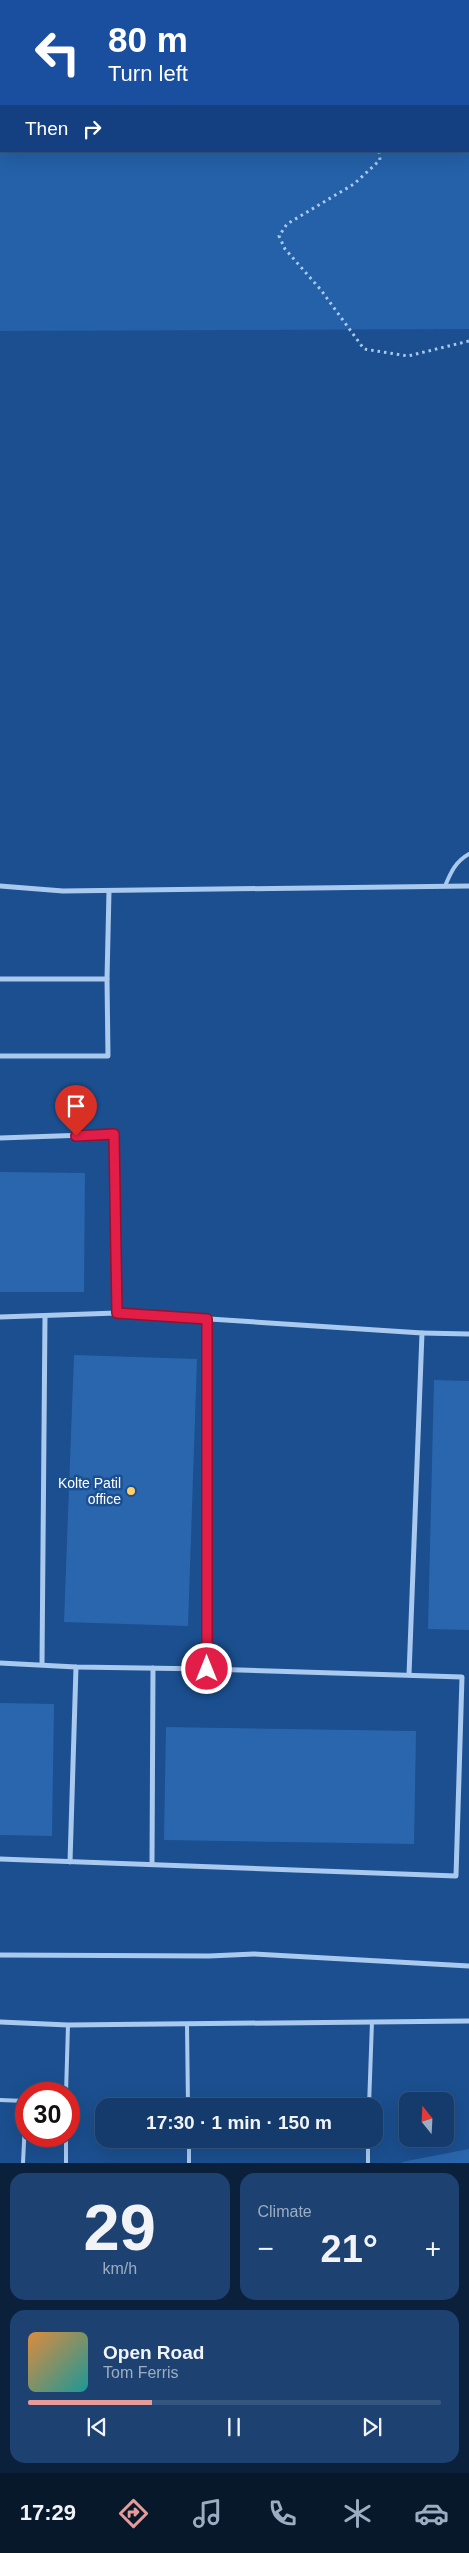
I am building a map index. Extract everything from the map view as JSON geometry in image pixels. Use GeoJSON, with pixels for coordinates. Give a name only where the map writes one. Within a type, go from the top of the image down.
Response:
{"type":"FeatureCollection","features":[{"type":"Feature","properties":{"kind":"street"},"geometry":{"type":"LineString","coordinates":[[0,886],[64,891],[109,891],[469,886]]}},
{"type":"Feature","properties":{"kind":"street"},"geometry":{"type":"LineString","coordinates":[[0,1056],[108,1056],[109,891]]}},
{"type":"Feature","properties":{"kind":"street"},"geometry":{"type":"LineString","coordinates":[[0,979],[108,979]]}},
{"type":"Feature","properties":{"kind":"street"},"geometry":{"type":"LineString","coordinates":[[0,1138],[114,1134],[117,1313]]}},
{"type":"Feature","properties":{"kind":"street"},"geometry":{"type":"LineString","coordinates":[[0,1317],[117,1313],[422,1333],[469,1334]]}},
{"type":"Feature","properties":{"kind":"street"},"geometry":{"type":"LineString","coordinates":[[42,1664],[45,1316]]}},
{"type":"Feature","properties":{"kind":"street"},"geometry":{"type":"LineString","coordinates":[[207,1319],[207,1669]]}},
{"type":"Feature","properties":{"kind":"street"},"geometry":{"type":"LineString","coordinates":[[409,1675],[422,1333]]}},
{"type":"Feature","properties":{"kind":"street"},"geometry":{"type":"LineString","coordinates":[[0,1663],[76,1667],[207,1669],[469,1678]]}},
{"type":"Feature","properties":{"kind":"street"},"geometry":{"type":"LineString","coordinates":[[70,1862],[76,1667]]}},
{"type":"Feature","properties":{"kind":"street"},"geometry":{"type":"LineString","coordinates":[[152,1864],[153,1668]]}},
{"type":"Feature","properties":{"kind":"street"},"geometry":{"type":"LineString","coordinates":[[0,1859],[456,1876],[462,1678]]}},
{"type":"Feature","properties":{"kind":"street"},"geometry":{"type":"LineString","coordinates":[[0,1955],[209,1956],[254,1954],[469,1966]]}},
{"type":"Feature","properties":{"kind":"street"},"geometry":{"type":"LineString","coordinates":[[0,2022],[68,2025],[469,2021]]}},
{"type":"Feature","properties":{"kind":"lane"},"geometry":{"type":"LineString","coordinates":[[445,886],[451,870],[459,860],[469,854]]}},
{"type":"Feature","properties":{"kind":"lane"},"geometry":{"type":"LineString","coordinates":[[369,2098],[372,2022]]}},
{"type":"Feature","properties":{"kind":"lane"},"geometry":{"type":"LineString","coordinates":[[187,2024],[188,2098]]}},
{"type":"Feature","properties":{"kind":"lane"},"geometry":{"type":"LineString","coordinates":[[66,2082],[68,2025]]}},
{"type":"Feature","properties":{"kind":"lane"},"geometry":{"type":"LineString","coordinates":[[0,2100],[15,2101]]}},
{"type":"Feature","properties":{"kind":"lane"},"geometry":{"type":"LineString","coordinates":[[23,2163],[24,2147]]}},
{"type":"Feature","properties":{"kind":"lane"},"geometry":{"type":"LineString","coordinates":[[66,2147],[66,2163]]}},
{"type":"Feature","properties":{"kind":"lane"},"geometry":{"type":"LineString","coordinates":[[189,2148],[189,2163]]}},
{"type":"Feature","properties":{"kind":"lane"},"geometry":{"type":"LineString","coordinates":[[368,2148],[368,2163]]}},
{"type":"Feature","properties":{"kind":"path"},"geometry":{"type":"LineString","coordinates":[[378,152],[380,160],[354,184],[287,224],[279,236],[285,250],[321,290],[364,349],[408,356],[469,341]]}},
{"type":"Feature","properties":{"kind":"shaded area"},"geometry":{"type":"Polygon","coordinates":[[[0,152],[469,152],[469,329],[0,331],[0,152]]]}},
{"type":"Feature","properties":{"kind":"building"},"geometry":{"type":"Polygon","coordinates":[[[0,1172],[85,1173],[84,1292],[0,1292],[0,1172]]]}},
{"type":"Feature","properties":{"kind":"building","name":"Kolte Patil office"},"geometry":{"type":"Polygon","coordinates":[[[74,1355],[197,1359],[188,1626],[64,1622],[74,1355]]]}},
{"type":"Feature","properties":{"kind":"building"},"geometry":{"type":"Polygon","coordinates":[[[434,1380],[469,1381],[469,1630],[428,1629],[434,1380]]]}},
{"type":"Feature","properties":{"kind":"building"},"geometry":{"type":"Polygon","coordinates":[[[0,1703],[54,1704],[52,1836],[0,1835],[0,1703]]]}},
{"type":"Feature","properties":{"kind":"building"},"geometry":{"type":"Polygon","coordinates":[[[166,1727],[416,1731],[414,1844],[164,1840],[166,1727]]]}},
{"type":"Feature","properties":{"kind":"building"},"geometry":{"type":"Polygon","coordinates":[[[469,2149],[469,2163],[402,2163],[402,2162],[469,2149]]]}},
{"type":"Feature","properties":{"kind":"place","name":"Kolte Patil office"},"geometry":{"type":"Point","coordinates":[131,1491]}},
{"type":"Feature","properties":{"kind":"route"},"geometry":{"type":"LineString","coordinates":[[76,1136],[114,1134],[117,1313],[207,1319],[207,1669]]}}]}
